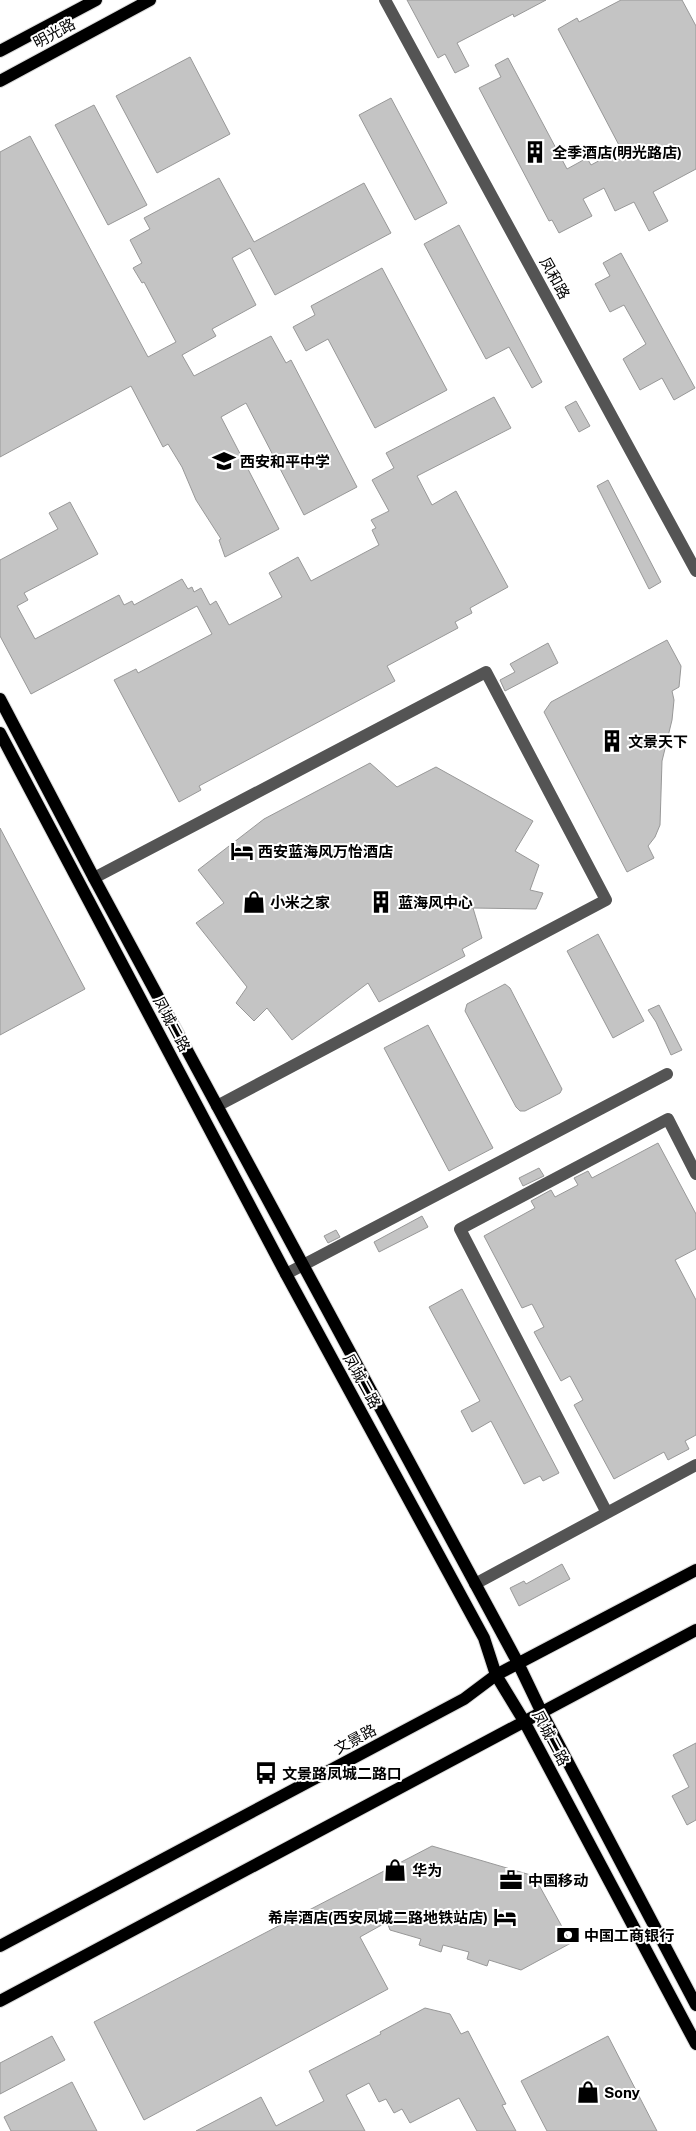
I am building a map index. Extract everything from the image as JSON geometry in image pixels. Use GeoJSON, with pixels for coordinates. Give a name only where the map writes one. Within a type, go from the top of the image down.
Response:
{"type":"FeatureCollection","features":[{"type":"Feature","properties":{"kind":"main road","name":"明光路"},"geometry":{"type":"LineString","coordinates":[[0,51],[96,0]]}},
{"type":"Feature","properties":{"kind":"main road","name":"明光路"},"geometry":{"type":"LineString","coordinates":[[0,81],[150,0]]}},
{"type":"Feature","properties":{"kind":"main road","name":"凤城二路"},"geometry":{"type":"LineString","coordinates":[[0,699],[94,878],[518,1663],[541,1711],[696,2005]]}},
{"type":"Feature","properties":{"kind":"main road","name":"凤城二路"},"geometry":{"type":"LineString","coordinates":[[0,733],[286,1274],[484,1638],[496,1674],[524,1721],[696,2044]]}},
{"type":"Feature","properties":{"kind":"main road","name":"文景路"},"geometry":{"type":"LineString","coordinates":[[0,1946],[464,1698],[496,1674],[696,1570]]}},
{"type":"Feature","properties":{"kind":"main road"},"geometry":{"type":"LineString","coordinates":[[0,2001],[488,1743],[541,1711],[696,1630]]}},
{"type":"Feature","properties":{"kind":"street","name":"凤和路"},"geometry":{"type":"LineString","coordinates":[[385,0],[696,571]]}},
{"type":"Feature","properties":{"kind":"street"},"geometry":{"type":"LineString","coordinates":[[94,878],[486,672],[606,900],[217,1106]]}},
{"type":"Feature","properties":{"kind":"street"},"geometry":{"type":"LineString","coordinates":[[286,1274],[667,1074]]}},
{"type":"Feature","properties":{"kind":"street"},"geometry":{"type":"LineString","coordinates":[[607,1513],[460,1229],[668,1119],[696,1174]]}},
{"type":"Feature","properties":{"kind":"street"},"geometry":{"type":"LineString","coordinates":[[475,1584],[696,1465]]}},
{"type":"Feature","properties":{"kind":"building"},"geometry":{"type":"Polygon","coordinates":[[[407,0],[546,0],[514,17],[513,14],[457,43],[469,66],[455,73],[445,54],[438,58],[407,0]]]}},
{"type":"Feature","properties":{"kind":"building"},"geometry":{"type":"Polygon","coordinates":[[[621,0],[682,0],[696,26],[696,169],[653,192],[668,221],[649,231],[634,202],[615,211],[604,188],[583,199],[592,216],[559,233],[552,220],[549,221],[479,88],[501,77],[495,65],[508,58],[567,169],[587,158],[591,165],[621,149],[558,29],[577,18],[579,22],[621,0]]]}},
{"type":"Feature","properties":{"kind":"building"},"geometry":{"type":"Polygon","coordinates":[[[190,57],[230,134],[157,173],[116,96],[190,57]]]}},
{"type":"Feature","properties":{"kind":"building"},"geometry":{"type":"Polygon","coordinates":[[[391,98],[447,203],[415,220],[359,115],[391,98]]]}},
{"type":"Feature","properties":{"kind":"building"},"geometry":{"type":"Polygon","coordinates":[[[94,105],[147,205],[108,225],[55,125],[94,105]]]}},
{"type":"Feature","properties":{"kind":"building"},"geometry":{"type":"Polygon","coordinates":[[[30,136],[148,357],[176,342],[144,282],[142,283],[133,268],[142,263],[130,240],[150,229],[144,218],[219,178],[254,242],[364,183],[391,233],[275,295],[250,248],[232,258],[256,305],[212,329],[216,336],[182,355],[194,376],[271,336],[286,363],[291,360],[357,487],[304,515],[246,403],[221,417],[279,529],[225,557],[219,540],[221,539],[196,500],[182,467],[168,444],[163,447],[131,386],[0,457],[0,152],[30,136]]]}},
{"type":"Feature","properties":{"kind":"building"},"geometry":{"type":"Polygon","coordinates":[[[459,225],[542,382],[532,388],[509,347],[486,359],[424,244],[459,225]]]}},
{"type":"Feature","properties":{"kind":"building"},"geometry":{"type":"Polygon","coordinates":[[[621,253],[695,388],[674,400],[662,378],[640,390],[623,359],[646,344],[624,305],[610,312],[595,284],[610,276],[603,263],[621,253]]]}},
{"type":"Feature","properties":{"kind":"building"},"geometry":{"type":"Polygon","coordinates":[[[382,268],[447,390],[375,428],[328,339],[306,351],[293,327],[315,315],[311,306],[382,268]]]}},
{"type":"Feature","properties":{"kind":"building"},"geometry":{"type":"Polygon","coordinates":[[[494,397],[511,428],[417,476],[432,505],[456,491],[508,587],[470,608],[472,613],[455,622],[458,628],[387,666],[395,681],[199,786],[201,790],[179,802],[114,680],[136,669],[138,673],[212,634],[197,606],[31,694],[0,636],[0,560],[58,529],[49,513],[70,502],[98,554],[24,593],[28,600],[17,606],[35,639],[119,595],[124,605],[132,601],[134,605],[182,579],[188,589],[192,587],[194,592],[201,588],[210,605],[216,601],[229,625],[282,597],[269,573],[298,557],[311,581],[379,545],[372,530],[376,528],[371,520],[389,511],[372,480],[394,468],[386,453],[494,397]]]}},
{"type":"Feature","properties":{"kind":"building"},"geometry":{"type":"Polygon","coordinates":[[[576,401],[590,426],[579,432],[565,407],[576,401]]]}},
{"type":"Feature","properties":{"kind":"building"},"geometry":{"type":"Polygon","coordinates":[[[608,480],[661,582],[649,589],[597,486],[608,480]]]}},
{"type":"Feature","properties":{"kind":"building","name":"文景天下"},"geometry":{"type":"Polygon","coordinates":[[[667,640],[681,666],[679,687],[672,691],[674,700],[672,720],[662,761],[660,825],[655,837],[648,846],[654,858],[627,872],[544,712],[551,702],[667,640]]]}},
{"type":"Feature","properties":{"kind":"building"},"geometry":{"type":"Polygon","coordinates":[[[548,643],[558,663],[505,691],[500,680],[515,672],[510,664],[548,643]]]}},
{"type":"Feature","properties":{"kind":"building","name":"蓝海风中心"},"geometry":{"type":"Polygon","coordinates":[[[370,763],[397,787],[436,767],[533,821],[515,851],[539,865],[530,890],[543,893],[536,909],[473,908],[482,938],[462,949],[465,956],[379,1002],[368,983],[292,1040],[267,1008],[254,1021],[236,1003],[247,987],[196,923],[224,903],[198,870],[264,819],[370,763]]]}},
{"type":"Feature","properties":{"kind":"building"},"geometry":{"type":"Polygon","coordinates":[[[0,828],[85,989],[0,1035],[0,828]]]}},
{"type":"Feature","properties":{"kind":"building"},"geometry":{"type":"Polygon","coordinates":[[[598,934],[644,1021],[613,1038],[567,951],[598,934]]]}},
{"type":"Feature","properties":{"kind":"building"},"geometry":{"type":"Polygon","coordinates":[[[505,984],[510,988],[562,1089],[560,1093],[525,1111],[520,1111],[516,1107],[465,1011],[467,1004],[505,984]]]}},
{"type":"Feature","properties":{"kind":"building"},"geometry":{"type":"Polygon","coordinates":[[[659,1005],[682,1050],[671,1055],[656,1022],[648,1010],[659,1005]]]}},
{"type":"Feature","properties":{"kind":"building"},"geometry":{"type":"Polygon","coordinates":[[[428,1025],[493,1148],[449,1171],[384,1048],[428,1025]]]}},
{"type":"Feature","properties":{"kind":"building"},"geometry":{"type":"Polygon","coordinates":[[[658,1143],[696,1214],[696,1249],[675,1260],[696,1300],[696,1435],[685,1441],[689,1449],[668,1460],[664,1452],[614,1479],[574,1405],[583,1400],[570,1376],[561,1381],[534,1332],[544,1327],[532,1304],[522,1308],[484,1236],[535,1208],[531,1201],[551,1190],[555,1197],[578,1185],[574,1178],[588,1171],[592,1178],[658,1143]]]}},
{"type":"Feature","properties":{"kind":"building"},"geometry":{"type":"Polygon","coordinates":[[[539,1168],[544,1176],[523,1186],[519,1178],[539,1168]]]}},
{"type":"Feature","properties":{"kind":"building"},"geometry":{"type":"Polygon","coordinates":[[[422,1216],[428,1227],[379,1252],[374,1242],[422,1216]]]}},
{"type":"Feature","properties":{"kind":"building"},"geometry":{"type":"Polygon","coordinates":[[[336,1230],[340,1237],[328,1243],[324,1236],[336,1230]]]}},
{"type":"Feature","properties":{"kind":"building"},"geometry":{"type":"Polygon","coordinates":[[[462,1289],[559,1473],[543,1481],[540,1476],[524,1484],[491,1421],[472,1432],[461,1411],[480,1401],[429,1307],[462,1289]]]}},
{"type":"Feature","properties":{"kind":"building"},"geometry":{"type":"Polygon","coordinates":[[[562,1564],[570,1579],[519,1606],[510,1588],[524,1581],[526,1584],[562,1564]]]}},
{"type":"Feature","properties":{"kind":"building"},"geometry":{"type":"Polygon","coordinates":[[[696,1743],[696,1820],[687,1825],[672,1796],[689,1787],[673,1755],[696,1743]]]}},
{"type":"Feature","properties":{"kind":"building"},"geometry":{"type":"Polygon","coordinates":[[[432,1846],[534,1876],[571,1943],[521,1970],[489,1960],[487,1966],[467,1959],[469,1952],[443,1945],[441,1952],[419,1945],[421,1939],[390,1930],[387,1922],[360,1937],[388,1989],[144,2120],[94,2022],[432,1846]]]}},
{"type":"Feature","properties":{"kind":"building"},"geometry":{"type":"Polygon","coordinates":[[[425,2008],[450,2014],[461,2034],[468,2031],[506,2104],[502,2105],[516,2131],[477,2131],[459,2098],[410,2123],[402,2109],[394,2113],[386,2099],[379,2102],[369,2083],[346,2095],[365,2131],[196,2131],[261,2097],[276,2126],[324,2101],[309,2071],[381,2034],[380,2032],[425,2008]]]}},
{"type":"Feature","properties":{"kind":"building"},"geometry":{"type":"Polygon","coordinates":[[[52,2036],[65,2060],[0,2094],[0,2063],[52,2036]]]}},
{"type":"Feature","properties":{"kind":"building"},"geometry":{"type":"Polygon","coordinates":[[[608,2036],[657,2131],[547,2131],[521,2081],[608,2036]]]}},
{"type":"Feature","properties":{"kind":"building"},"geometry":{"type":"Polygon","coordinates":[[[72,2082],[97,2131],[11,2131],[4,2117],[72,2082]]]}},
{"type":"Feature","properties":{"kind":"place","name":"全季酒店(明光路店)"},"geometry":{"type":"Point","coordinates":[535,152]}},
{"type":"Feature","properties":{"kind":"place","name":"西安和平中学"},"geometry":{"type":"Point","coordinates":[224,461]}},
{"type":"Feature","properties":{"kind":"place","name":"文景天下"},"geometry":{"type":"Point","coordinates":[612,741]}},
{"type":"Feature","properties":{"kind":"place","name":"西安蓝海风万怡酒店"},"geometry":{"type":"Point","coordinates":[242,851]}},
{"type":"Feature","properties":{"kind":"place","name":"小米之家"},"geometry":{"type":"Point","coordinates":[254,902]}},
{"type":"Feature","properties":{"kind":"place","name":"蓝海风中心"},"geometry":{"type":"Point","coordinates":[381,902]}},
{"type":"Feature","properties":{"kind":"place","name":"文景路凤城二路口"},"geometry":{"type":"Point","coordinates":[266,1773]}},
{"type":"Feature","properties":{"kind":"place","name":"华为"},"geometry":{"type":"Point","coordinates":[395,1870]}},
{"type":"Feature","properties":{"kind":"place","name":"中国移动"},"geometry":{"type":"Point","coordinates":[511,1880]}},
{"type":"Feature","properties":{"kind":"place","name":"希岸酒店(西安凤城二路地铁站店)"},"geometry":{"type":"Point","coordinates":[505,1917]}},
{"type":"Feature","properties":{"kind":"place","name":"中国工商银行"},"geometry":{"type":"Point","coordinates":[568,1935]}},
{"type":"Feature","properties":{"kind":"place","name":"Sony"},"geometry":{"type":"Point","coordinates":[588,2092]}}]}
